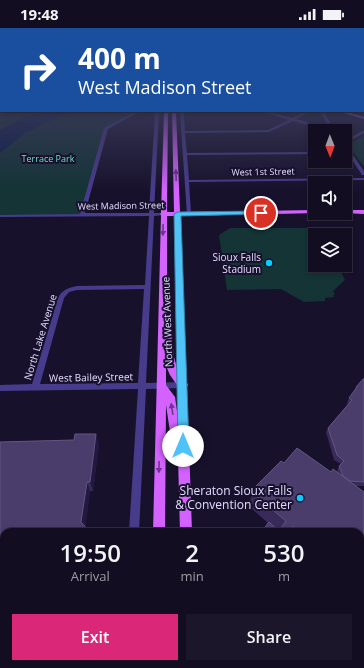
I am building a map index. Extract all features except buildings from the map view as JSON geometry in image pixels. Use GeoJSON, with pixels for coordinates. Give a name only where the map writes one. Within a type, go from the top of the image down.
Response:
{"type":"FeatureCollection","features":[{"type":"Feature","properties":{"kind":"main road","name":"North West Avenue"},"geometry":{"type":"LineString","coordinates":[[158,528],[165,132]]}},
{"type":"Feature","properties":{"kind":"main road","name":"North West Avenue"},"geometry":{"type":"LineString","coordinates":[[175,132],[186,528]]}},
{"type":"Feature","properties":{"kind":"main road"},"geometry":{"type":"LineString","coordinates":[[164,191],[171,210],[178,214]]}},
{"type":"Feature","properties":{"kind":"main road","name":"West Madison Street"},"geometry":{"type":"LineString","coordinates":[[163,214],[308,212]]}},
{"type":"Feature","properties":{"kind":"main road"},"geometry":{"type":"LineString","coordinates":[[352,212],[364,212]]}},
{"type":"Feature","properties":{"kind":"main road"},"geometry":{"type":"LineString","coordinates":[[163,214],[170,219],[179,242]]}},
{"type":"Feature","properties":{"kind":"main road"},"geometry":{"type":"LineString","coordinates":[[162,308],[166,326],[171,369],[174,378],[183,385]]}},
{"type":"Feature","properties":{"kind":"main road"},"geometry":{"type":"LineString","coordinates":[[160,386],[170,397],[180,456],[184,460]]}},
{"type":"Feature","properties":{"kind":"street"},"geometry":{"type":"LineString","coordinates":[[82,215],[105,132]]}},
{"type":"Feature","properties":{"kind":"street","name":"North West Avenue"},"geometry":{"type":"LineString","coordinates":[[134,528],[156,132]]}},
{"type":"Feature","properties":{"kind":"street"},"geometry":{"type":"LineString","coordinates":[[189,214],[184,132],[195,132]]}},
{"type":"Feature","properties":{"kind":"street"},"geometry":{"type":"LineString","coordinates":[[352,139],[363,132]]}},
{"type":"Feature","properties":{"kind":"street"},"geometry":{"type":"LineString","coordinates":[[185,154],[308,153]]}},
{"type":"Feature","properties":{"kind":"street"},"geometry":{"type":"LineString","coordinates":[[352,158],[364,174]]}},
{"type":"Feature","properties":{"kind":"street","name":"West 1st Street"},"geometry":{"type":"LineString","coordinates":[[187,181],[364,179]]}},
{"type":"Feature","properties":{"kind":"street","name":"West Madison Street"},"geometry":{"type":"LineString","coordinates":[[0,216],[163,214]]}},
{"type":"Feature","properties":{"kind":"street","name":"North Lake Avenue"},"geometry":{"type":"LineString","coordinates":[[35,388],[61,298],[67,290],[77,288],[147,287]]}},
{"type":"Feature","properties":{"kind":"street","name":"West Bailey Street"},"geometry":{"type":"LineString","coordinates":[[0,388],[183,385]]}},
{"type":"Feature","properties":{"kind":"green space","name":"Terrace Park"},"geometry":{"type":"Polygon","coordinates":[[[0,132],[106,132],[82,215],[0,216],[0,132]]]}},
{"type":"Feature","properties":{"kind":"green space"},"geometry":{"type":"Polygon","coordinates":[[[364,135],[364,167],[352,150],[352,142],[364,135]]]}},
{"type":"Feature","properties":{"kind":"green space","name":"Sioux Falls Stadium"},"geometry":{"type":"Polygon","coordinates":[[[230,228],[308,228],[308,272],[341,272],[345,280],[333,291],[335,295],[333,295],[334,297],[325,298],[325,301],[304,302],[281,289],[227,290],[219,235],[230,228]]]}},
{"type":"Feature","properties":{"kind":"water"},"geometry":{"type":"Polygon","coordinates":[[[0,132],[25,132],[24,134],[0,153],[0,132]]]}},
{"type":"Feature","properties":{"kind":"place","name":"Sioux Falls Stadium"},"geometry":{"type":"Point","coordinates":[269,263]}},
{"type":"Feature","properties":{"kind":"place","name":"Sheraton Sioux Falls & Convention Center"},"geometry":{"type":"Point","coordinates":[300,498]}},
{"type":"Feature","properties":{"kind":"route"},"geometry":{"type":"LineString","coordinates":[[183,446],[178,214],[261,213]]}}]}
